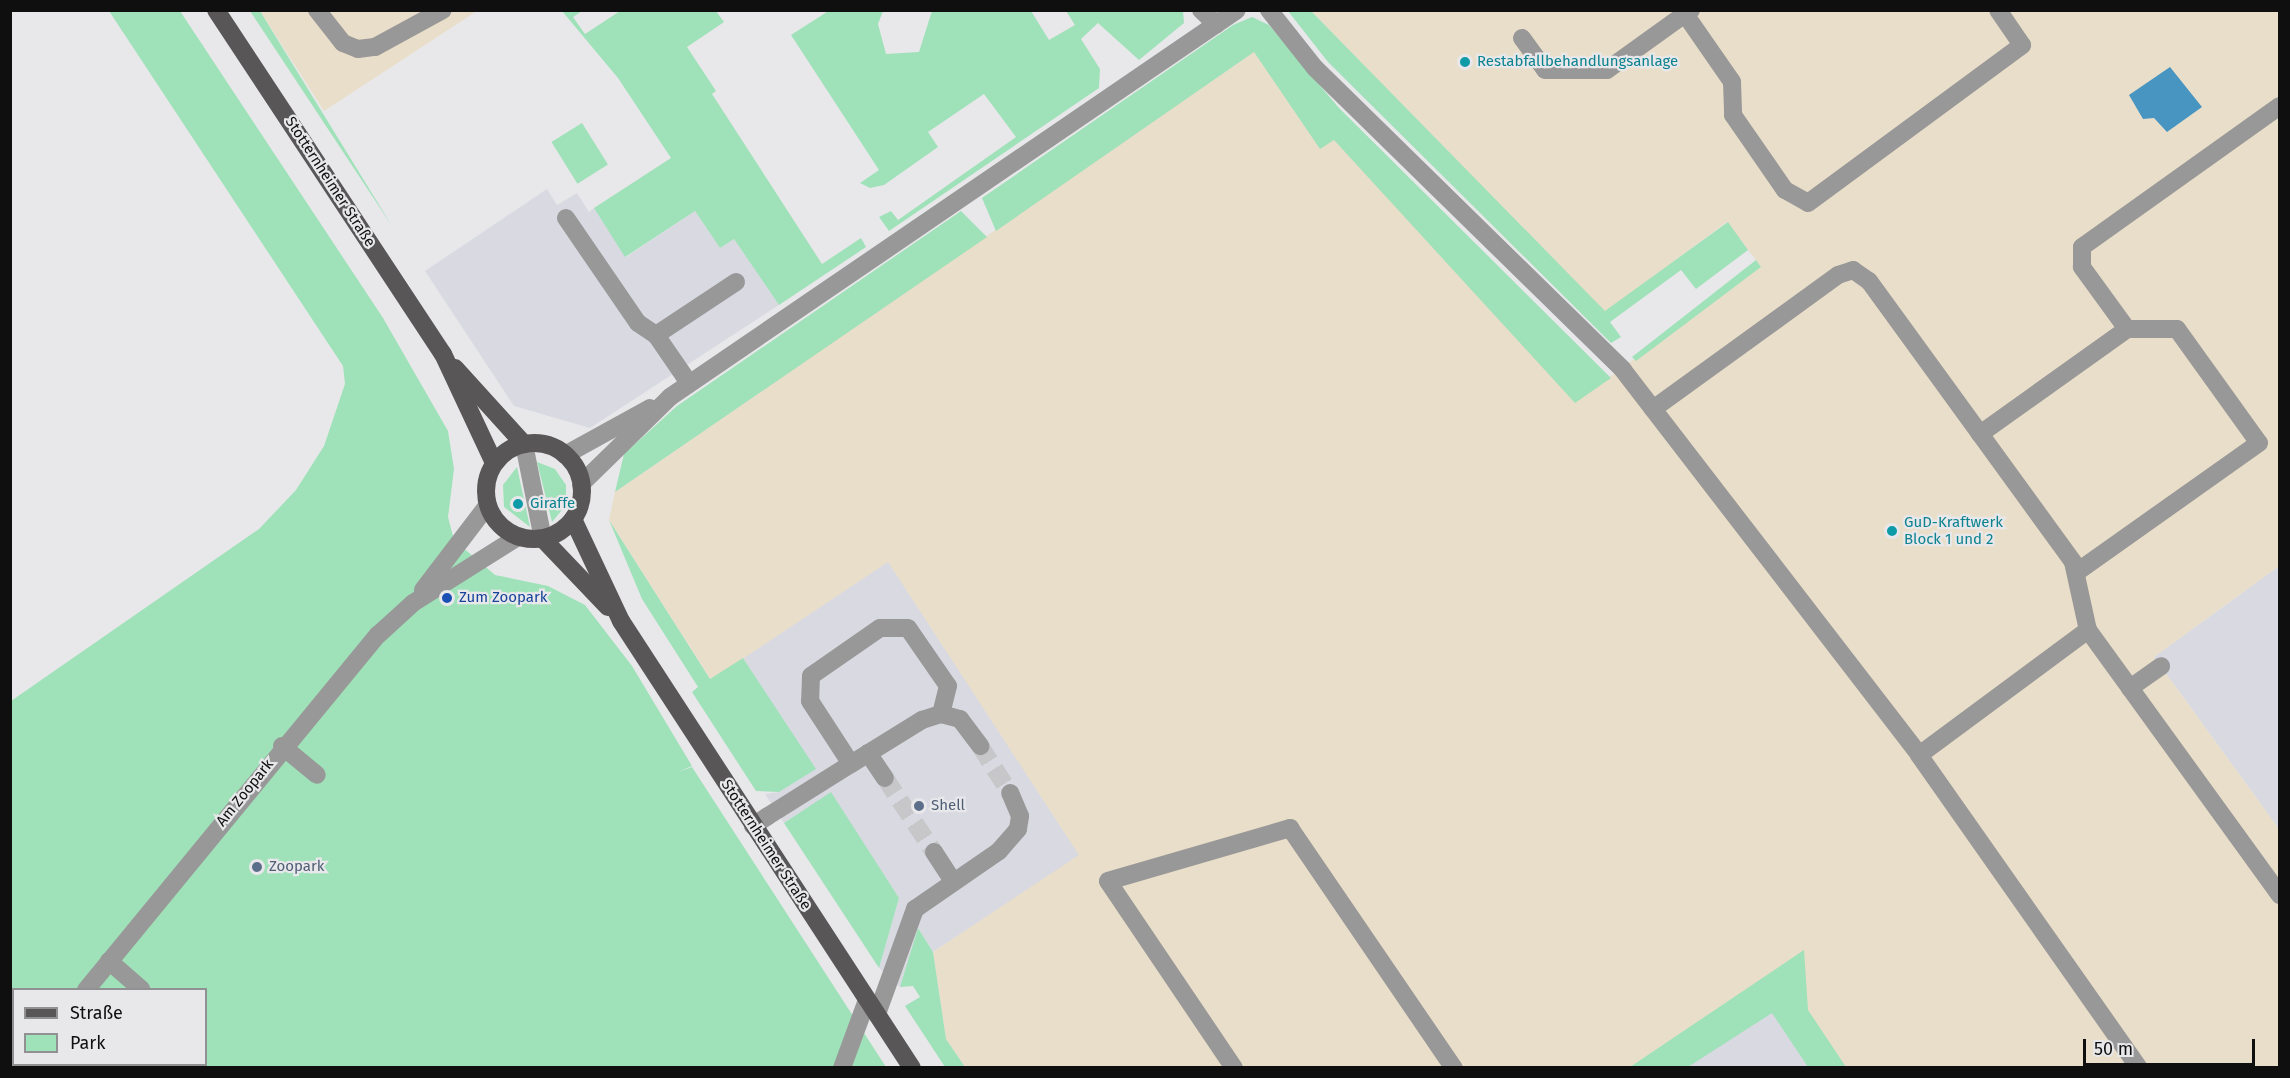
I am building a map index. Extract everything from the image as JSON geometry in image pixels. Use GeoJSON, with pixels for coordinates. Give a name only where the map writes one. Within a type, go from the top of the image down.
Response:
{"type":"FeatureCollection","features":[{"type":"Feature","properties":{"kind":"main road","name":"Stotternheimer Straße"},"geometry":{"type":"LineString","coordinates":[[216,10],[443,354]]}},
{"type":"Feature","properties":{"kind":"main road"},"geometry":{"type":"LineString","coordinates":[[443,354],[525,444],[565,455],[581,484],[573,519],[621,621]]}},
{"type":"Feature","properties":{"kind":"main road"},"geometry":{"type":"LineString","coordinates":[[443,354],[494,463]]}},
{"type":"Feature","properties":{"kind":"main road"},"geometry":{"type":"LineString","coordinates":[[525,444],[494,463],[488,476],[487,506],[504,530],[518,537],[543,539],[573,519]]}},
{"type":"Feature","properties":{"kind":"main road"},"geometry":{"type":"LineString","coordinates":[[543,539],[621,621]]}},
{"type":"Feature","properties":{"kind":"main road","name":"Stotternheimer Straße"},"geometry":{"type":"LineString","coordinates":[[621,621],[912,1068]]}},
{"type":"Feature","properties":{"kind":"street"},"geometry":{"type":"LineString","coordinates":[[317,10],[343,43],[358,49],[375,47],[443,10]]}},
{"type":"Feature","properties":{"kind":"street"},"geometry":{"type":"LineString","coordinates":[[1201,10],[1216,24]]}},
{"type":"Feature","properties":{"kind":"street"},"geometry":{"type":"LineString","coordinates":[[565,455],[670,397],[1237,10]]}},
{"type":"Feature","properties":{"kind":"street"},"geometry":{"type":"LineString","coordinates":[[1269,10],[1315,68],[1623,370],[1919,755],[2139,1068]]}},
{"type":"Feature","properties":{"kind":"street"},"geometry":{"type":"LineString","coordinates":[[1522,38],[1545,70],[1607,70],[1688,12],[1732,82],[1733,115],[1785,190],[1809,202],[2022,45],[1998,10]]}},
{"type":"Feature","properties":{"kind":"street"},"geometry":{"type":"LineString","coordinates":[[2127,329],[2082,267],[2082,247],[2280,106]]}},
{"type":"Feature","properties":{"kind":"street"},"geometry":{"type":"LineString","coordinates":[[566,218],[638,323],[656,335],[689,383]]}},
{"type":"Feature","properties":{"kind":"street"},"geometry":{"type":"LineString","coordinates":[[1653,409],[1853,270],[1869,281],[2078,571],[2088,630],[2280,895]]}},
{"type":"Feature","properties":{"kind":"street"},"geometry":{"type":"LineString","coordinates":[[656,335],[736,282]]}},
{"type":"Feature","properties":{"kind":"street"},"geometry":{"type":"LineString","coordinates":[[1980,434],[2127,329],[2177,329],[2259,443],[2078,571]]}},
{"type":"Feature","properties":{"kind":"street"},"geometry":{"type":"LineString","coordinates":[[581,484],[670,397]]}},
{"type":"Feature","properties":{"kind":"street"},"geometry":{"type":"LineString","coordinates":[[525,444],[543,539]]}},
{"type":"Feature","properties":{"kind":"street","name":"Am Zoopark"},"geometry":{"type":"LineString","coordinates":[[88,988],[349,665],[412,603],[487,506]]}},
{"type":"Feature","properties":{"kind":"street","name":"Am Zoopark"},"geometry":{"type":"LineString","coordinates":[[412,603],[518,537]]}},
{"type":"Feature","properties":{"kind":"street"},"geometry":{"type":"LineString","coordinates":[[851,764],[810,701],[808,684],[817,668],[880,628],[900,625],[915,633],[948,686],[941,714]]}},
{"type":"Feature","properties":{"kind":"street"},"geometry":{"type":"LineString","coordinates":[[1919,755],[2088,630]]}},
{"type":"Feature","properties":{"kind":"street"},"geometry":{"type":"LineString","coordinates":[[2130,688],[2161,666]]}},
{"type":"Feature","properties":{"kind":"street"},"geometry":{"type":"LineString","coordinates":[[753,826],[868,753],[941,714],[960,719],[980,746]]}},
{"type":"Feature","properties":{"kind":"street"},"geometry":{"type":"LineString","coordinates":[[282,746],[317,775]]}},
{"type":"Feature","properties":{"kind":"street"},"geometry":{"type":"LineString","coordinates":[[868,753],[885,778]]}},
{"type":"Feature","properties":{"kind":"street"},"geometry":{"type":"LineString","coordinates":[[842,1068],[872,1007],[910,919],[921,902],[999,851],[1018,829],[1020,816],[1010,793]]}},
{"type":"Feature","properties":{"kind":"street"},"geometry":{"type":"LineString","coordinates":[[1234,1068],[1108,881],[1290,828],[1454,1068]]}},
{"type":"Feature","properties":{"kind":"street"},"geometry":{"type":"LineString","coordinates":[[934,852],[953,881]]}},
{"type":"Feature","properties":{"kind":"street"},"geometry":{"type":"LineString","coordinates":[[109,961],[140,988]]}},
{"type":"Feature","properties":{"kind":"shaded area"},"geometry":{"type":"Polygon","coordinates":[[[260,11],[477,11],[324,111],[260,11]]]}},
{"type":"Feature","properties":{"kind":"shaded area"},"geometry":{"type":"Polygon","coordinates":[[[1311,11],[2279,11],[2279,566],[2154,657],[2279,829],[2279,1067],[1846,1067],[1808,1010],[1803,951],[1630,1067],[965,1067],[946,1039],[933,952],[1079,855],[888,562],[711,680],[609,520],[615,492],[1254,52],[1320,148],[1334,139],[1575,402],[1761,267],[1727,222],[1605,312],[1311,11]]]}},
{"type":"Feature","properties":{"kind":"shaded area"},"geometry":{"type":"Polygon","coordinates":[[[547,189],[557,205],[577,193],[589,212],[594,208],[626,257],[695,211],[720,248],[734,239],[779,305],[590,428],[514,406],[425,271],[547,189]]]}},
{"type":"Feature","properties":{"kind":"shaded area"},"geometry":{"type":"Polygon","coordinates":[[[888,561],[1080,856],[933,952],[918,928],[900,987],[879,968],[899,898],[831,793],[784,823],[765,794],[779,792],[815,769],[743,658],[888,561]]]}},
{"type":"Feature","properties":{"kind":"shaded area"},"geometry":{"type":"Polygon","coordinates":[[[2279,566],[2279,829],[2154,657],[2279,566]]]}},
{"type":"Feature","properties":{"kind":"shaded area"},"geometry":{"type":"Polygon","coordinates":[[[1804,950],[1808,1010],[1846,1067],[1630,1068],[1804,950]]]}},
{"type":"Feature","properties":{"kind":"green space"},"geometry":{"type":"Polygon","coordinates":[[[830,10],[883,11],[878,24],[886,54],[919,52],[932,11],[1031,11],[1049,40],[1075,25],[1066,11],[1183,11],[1184,23],[1139,60],[1098,23],[1081,39],[1100,69],[1099,88],[889,231],[879,217],[891,211],[898,220],[1016,137],[984,94],[928,132],[938,147],[884,185],[870,188],[860,183],[879,170],[791,35],[830,10]]]}},
{"type":"Feature","properties":{"kind":"green space"},"geometry":{"type":"Polygon","coordinates":[[[109,11],[180,11],[383,318],[448,431],[454,469],[448,517],[454,540],[495,575],[548,586],[585,605],[632,666],[692,766],[678,772],[692,767],[886,1067],[11,1068],[11,701],[259,529],[296,490],[324,446],[345,384],[343,366],[109,11]]]}},
{"type":"Feature","properties":{"kind":"green space"},"geometry":{"type":"Polygon","coordinates":[[[250,11],[260,11],[392,226],[250,11]]]}},
{"type":"Feature","properties":{"kind":"green space"},"geometry":{"type":"Polygon","coordinates":[[[562,11],[582,11],[573,17],[585,34],[620,11],[716,11],[724,22],[687,47],[716,91],[712,94],[822,264],[861,238],[866,247],[779,305],[734,239],[720,248],[695,211],[625,257],[594,208],[671,158],[618,78],[562,11]]]}},
{"type":"Feature","properties":{"kind":"green space"},"geometry":{"type":"Polygon","coordinates":[[[1288,11],[1311,11],[1605,311],[1728,222],[1748,250],[1696,289],[1681,270],[1610,322],[1621,337],[1611,343],[1328,62],[1288,11]]]}},
{"type":"Feature","properties":{"kind":"green space"},"geometry":{"type":"Polygon","coordinates":[[[1252,17],[1269,25],[1339,108],[1611,378],[1575,403],[1334,140],[1320,149],[1254,52],[996,231],[982,198],[1233,25],[1252,17]]]}},
{"type":"Feature","properties":{"kind":"green space"},"geometry":{"type":"Polygon","coordinates":[[[582,123],[608,165],[577,184],[551,142],[582,123]]]}},
{"type":"Feature","properties":{"kind":"green space"},"geometry":{"type":"Polygon","coordinates":[[[961,211],[987,237],[615,492],[624,454],[677,406],[961,211]]]}},
{"type":"Feature","properties":{"kind":"green space"},"geometry":{"type":"Polygon","coordinates":[[[1756,260],[1761,267],[1636,361],[1632,357],[1756,260]]]}},
{"type":"Feature","properties":{"kind":"green space"},"geometry":{"type":"Polygon","coordinates":[[[537,462],[555,469],[566,485],[566,505],[552,522],[537,462]]]}},
{"type":"Feature","properties":{"kind":"green space"},"geometry":{"type":"Polygon","coordinates":[[[517,467],[530,527],[504,507],[503,485],[517,467]]]}},
{"type":"Feature","properties":{"kind":"green space"},"geometry":{"type":"Polygon","coordinates":[[[609,520],[710,679],[743,658],[816,769],[779,792],[756,791],[692,692],[698,687],[642,599],[609,520]]]}},
{"type":"Feature","properties":{"kind":"green space"},"geometry":{"type":"Polygon","coordinates":[[[831,792],[899,898],[879,968],[784,823],[831,792]]]}},
{"type":"Feature","properties":{"kind":"green space"},"geometry":{"type":"Polygon","coordinates":[[[918,928],[933,952],[946,1039],[965,1067],[945,1067],[905,1006],[920,997],[913,986],[900,987],[918,928]]]}},
{"type":"Feature","properties":{"kind":"green space"},"geometry":{"type":"Polygon","coordinates":[[[1804,950],[1808,1010],[1846,1067],[1808,1067],[1772,1013],[1688,1067],[1630,1067],[1804,950]]]}},
{"type":"Feature","properties":{"kind":"water"},"geometry":{"type":"Polygon","coordinates":[[[2170,67],[2202,107],[2167,132],[2154,118],[2143,119],[2129,95],[2170,67]]]}},
{"type":"Feature","properties":{"kind":"tunnel"},"geometry":{"type":"LineString","coordinates":[[980,746],[1010,793]]}},
{"type":"Feature","properties":{"kind":"tunnel"},"geometry":{"type":"LineString","coordinates":[[885,778],[934,852]]}},
{"type":"Feature","properties":{"kind":"place","name":"Restabfallbehandlungsanlage"},"geometry":{"type":"Point","coordinates":[1465,62]}},
{"type":"Feature","properties":{"kind":"place","name":"Giraffe"},"geometry":{"type":"Point","coordinates":[518,504]}},
{"type":"Feature","properties":{"kind":"place","name":"GuD-Kraftwerk Block 1 und 2"},"geometry":{"type":"Point","coordinates":[1892,531]}},
{"type":"Feature","properties":{"kind":"place","name":"Zum Zoopark"},"geometry":{"type":"Point","coordinates":[447,598]}},
{"type":"Feature","properties":{"kind":"place","name":"Shell"},"geometry":{"type":"Point","coordinates":[919,806]}},
{"type":"Feature","properties":{"kind":"place","name":"Zoopark"},"geometry":{"type":"Point","coordinates":[257,867]}}]}
